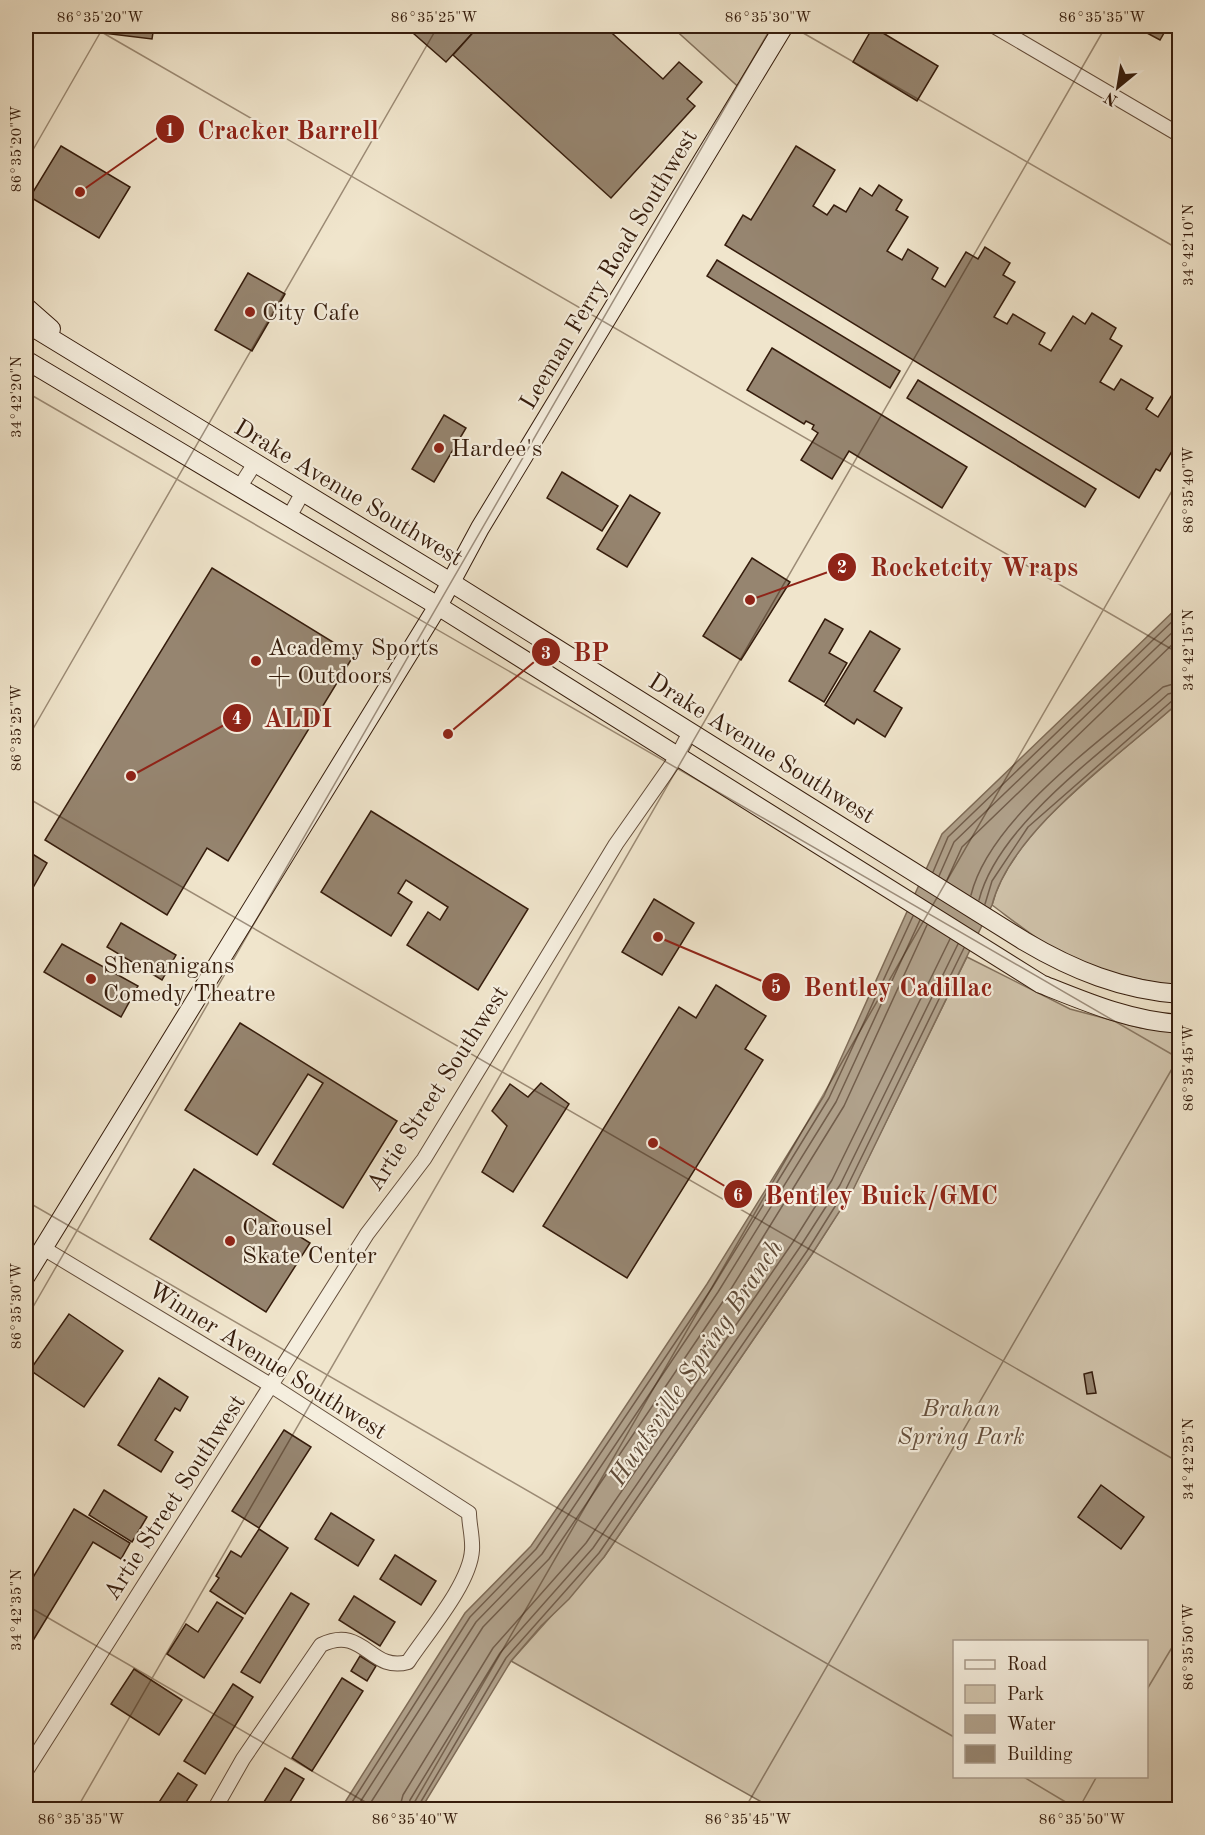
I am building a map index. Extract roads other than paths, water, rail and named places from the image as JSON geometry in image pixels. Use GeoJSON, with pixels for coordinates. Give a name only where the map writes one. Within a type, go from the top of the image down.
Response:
{"type":"FeatureCollection","features":[{"type":"Feature","properties":{"kind":"street","name":"Leeman Ferry Road Southwest"},"geometry":{"type":"LineString","coordinates":[[26,1276],[452,583],[480,528],[783,26]]}},
{"type":"Feature","properties":{"kind":"street"},"geometry":{"type":"LineString","coordinates":[[994,26],[1179,135]]}},
{"type":"Feature","properties":{"kind":"street"},"geometry":{"type":"LineString","coordinates":[[26,307],[99,368]]}},
{"type":"Feature","properties":{"kind":"street","name":"Drake Avenue Southwest"},"geometry":{"type":"LineString","coordinates":[[26,323],[452,583],[989,920],[1075,969],[1125,986],[1179,994]]}},
{"type":"Feature","properties":{"kind":"street"},"geometry":{"type":"LineString","coordinates":[[29,365],[438,606],[1041,984],[1109,1011],[1160,1023],[1179,1024]]}},
{"type":"Feature","properties":{"kind":"street"},"geometry":{"type":"LineString","coordinates":[[239,488],[255,463]]}},
{"type":"Feature","properties":{"kind":"street"},"geometry":{"type":"LineString","coordinates":[[289,517],[303,492]]}},
{"type":"Feature","properties":{"kind":"street","name":"Artie Street Southwest"},"geometry":{"type":"LineString","coordinates":[[26,1771],[367,1234],[424,1159],[616,844],[677,757],[690,732]]}},
{"type":"Feature","properties":{"kind":"street","name":"Winner Avenue Southwest"},"geometry":{"type":"LineString","coordinates":[[43,1248],[272,1386],[469,1512],[472,1549],[468,1565],[461,1582],[408,1662],[397,1665],[385,1662],[351,1639],[335,1638],[321,1645],[243,1759],[214,1809]]}},
{"type":"Feature","properties":{"kind":"water","name":"Huntsville Spring Branch"},"geometry":{"type":"Polygon","coordinates":[[[1179,606],[1179,702],[1071,795],[1044,821],[1021,849],[1003,877],[992,905],[852,1192],[604,1557],[569,1599],[541,1626],[511,1661],[421,1809],[340,1810],[465,1613],[531,1546],[583,1470],[707,1284],[824,1096],[942,834],[1179,606]]]}},
{"type":"Feature","properties":{"kind":"place","name":"Cracker Barrell"},"geometry":{"type":"Point","coordinates":[80,192]}},
{"type":"Feature","properties":{"kind":"place","name":"City Cafe"},"geometry":{"type":"Point","coordinates":[250,312]}},
{"type":"Feature","properties":{"kind":"place","name":"Hardee's"},"geometry":{"type":"Point","coordinates":[439,448]}},
{"type":"Feature","properties":{"kind":"place","name":"Rocketcity Wraps"},"geometry":{"type":"Point","coordinates":[750,600]}},
{"type":"Feature","properties":{"kind":"place","name":"Academy Sports + Outdoors"},"geometry":{"type":"Point","coordinates":[256,661]}},
{"type":"Feature","properties":{"kind":"place","name":"BP"},"geometry":{"type":"Point","coordinates":[448,734]}},
{"type":"Feature","properties":{"kind":"place","name":"ALDI"},"geometry":{"type":"Point","coordinates":[131,776]}},
{"type":"Feature","properties":{"kind":"place","name":"Bentley Cadillac"},"geometry":{"type":"Point","coordinates":[658,937]}},
{"type":"Feature","properties":{"kind":"place","name":"Shenanigans Comedy Theatre"},"geometry":{"type":"Point","coordinates":[91,979]}},
{"type":"Feature","properties":{"kind":"place","name":"Bentley Buick/GMC"},"geometry":{"type":"Point","coordinates":[653,1143]}},
{"type":"Feature","properties":{"kind":"place","name":"Carousel Skate Center"},"geometry":{"type":"Point","coordinates":[230,1241]}},
{"type":"Feature","properties":{"kind":"park label","name":"Brahan Spring Park"},"geometry":{"type":"Point","coordinates":[961,1422]}}]}
